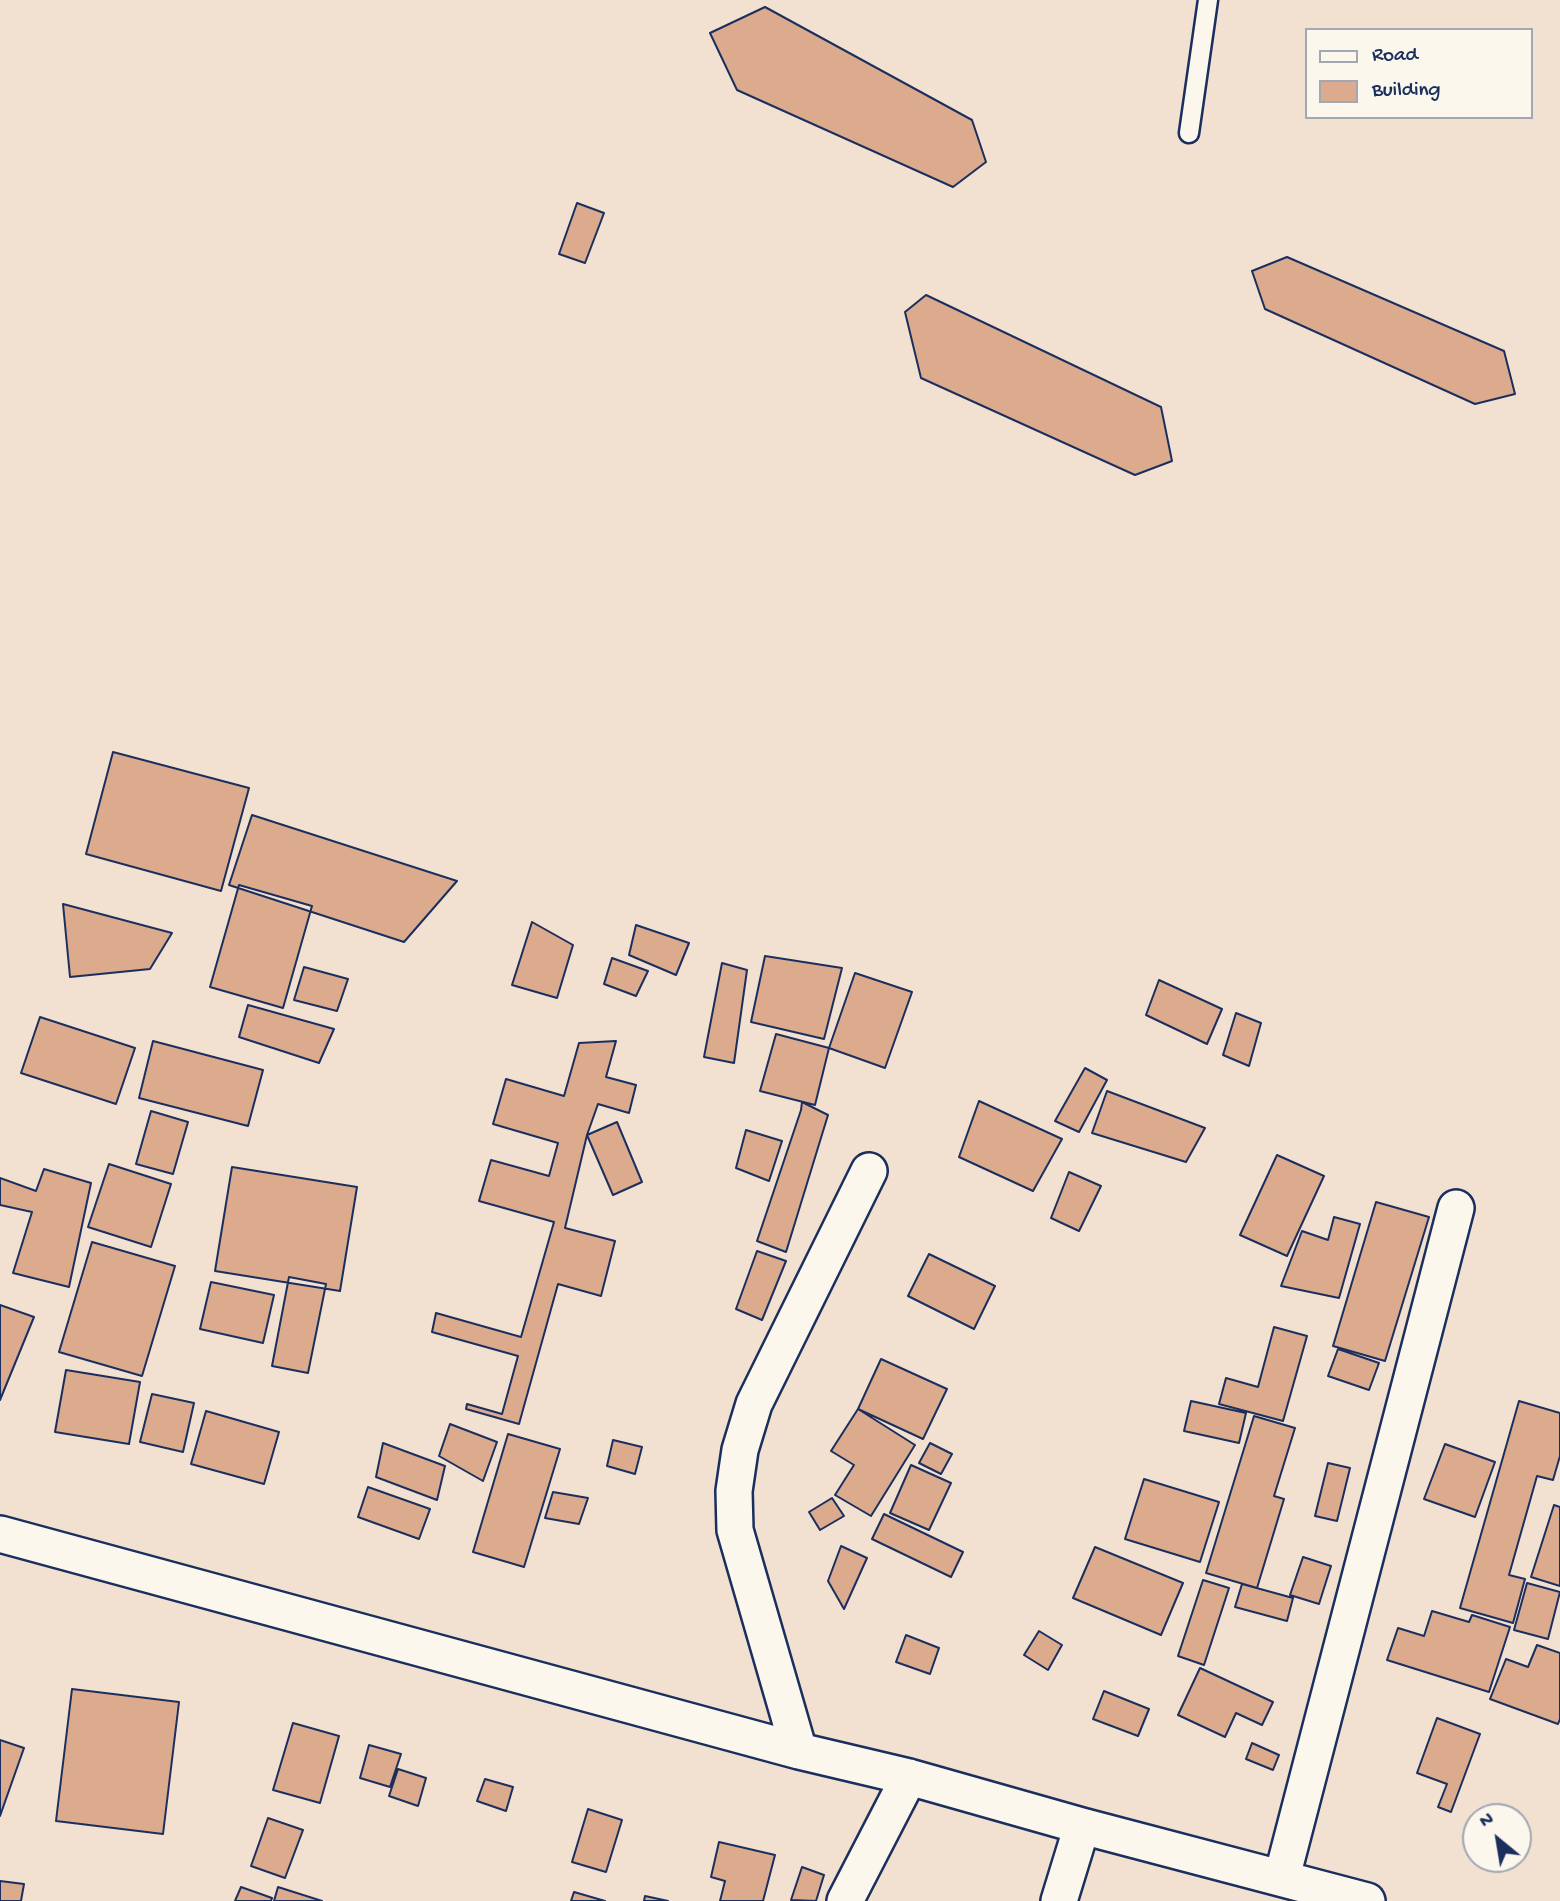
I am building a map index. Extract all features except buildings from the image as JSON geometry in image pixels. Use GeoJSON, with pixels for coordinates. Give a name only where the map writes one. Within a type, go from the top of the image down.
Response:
{"type":"FeatureCollection","features":[{"type":"Feature","properties":{"kind":"street"},"geometry":{"type":"LineString","coordinates":[[799,1751],[735,1530],[734,1491],[740,1450],[754,1404],[869,1171]]}},
{"type":"Feature","properties":{"kind":"street"},"geometry":{"type":"LineString","coordinates":[[1282,1877],[1456,1208]]}},
{"type":"Feature","properties":{"kind":"street"},"geometry":{"type":"LineString","coordinates":[[0,1534],[799,1751],[909,1777],[1367,1901]]}},
{"type":"Feature","properties":{"kind":"street"},"geometry":{"type":"LineString","coordinates":[[845,1901],[909,1777]]}},
{"type":"Feature","properties":{"kind":"street"},"geometry":{"type":"LineString","coordinates":[[1059,1901],[1082,1826]]}},
{"type":"Feature","properties":{"kind":"lane"},"geometry":{"type":"LineString","coordinates":[[1189,133],[1208,0]]}}]}
